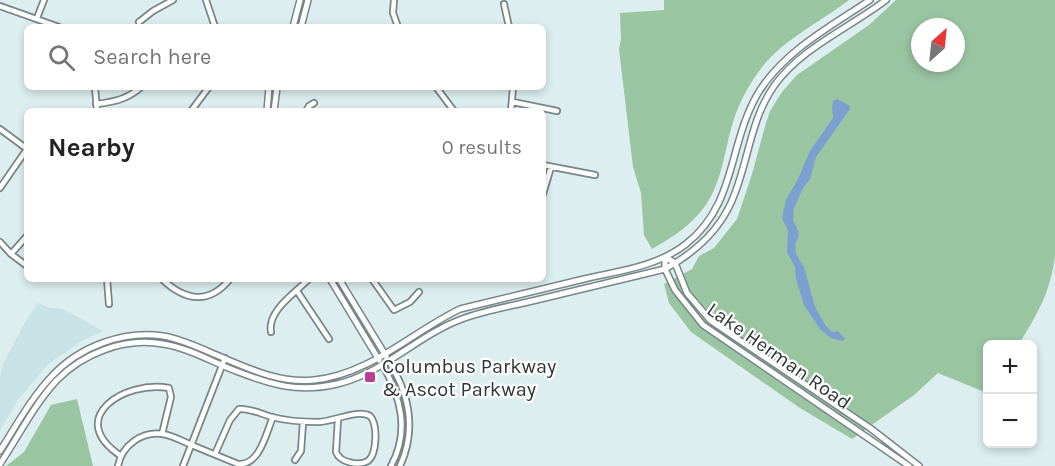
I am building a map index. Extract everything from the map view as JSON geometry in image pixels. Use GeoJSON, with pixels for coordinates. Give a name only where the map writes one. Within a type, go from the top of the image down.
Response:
{"type":"FeatureCollection","features":[{"type":"Feature","properties":{"kind":"main road"},"geometry":{"type":"LineString","coordinates":[[294,24],[300,0]]}},
{"type":"Feature","properties":{"kind":"main road"},"geometry":{"type":"LineString","coordinates":[[302,24],[308,0]]}},
{"type":"Feature","properties":{"kind":"main road"},"geometry":{"type":"LineString","coordinates":[[0,451],[36,394],[52,376],[78,354],[102,343],[140,334],[165,336],[197,346],[275,377],[306,381],[347,373],[385,353],[440,318],[460,309],[643,265],[665,257],[694,237],[718,206],[728,183],[751,107],[772,73],[799,48],[870,0]]}},
{"type":"Feature","properties":{"kind":"main road"},"geometry":{"type":"LineString","coordinates":[[0,464],[44,396],[68,371],[95,353],[134,342],[154,343],[183,349],[266,382],[297,389],[313,388],[352,380],[431,333],[463,318],[665,269],[699,246],[725,215],[735,193],[758,113],[779,80],[806,55],[886,0]]}},
{"type":"Feature","properties":{"kind":"main road"},"geometry":{"type":"LineString","coordinates":[[267,108],[269,90]]}},
{"type":"Feature","properties":{"kind":"main road"},"geometry":{"type":"LineString","coordinates":[[274,108],[277,90]]}},
{"type":"Feature","properties":{"kind":"main road"},"geometry":{"type":"LineString","coordinates":[[665,257],[675,263]]}},
{"type":"Feature","properties":{"kind":"main road","name":"Lake Herman Road"},"geometry":{"type":"LineString","coordinates":[[665,257],[665,269],[683,302],[703,325],[909,466]]}},
{"type":"Feature","properties":{"kind":"main road","name":"Lake Herman Road"},"geometry":{"type":"LineString","coordinates":[[675,263],[687,292],[711,321],[870,428],[919,466]]}},
{"type":"Feature","properties":{"kind":"main road"},"geometry":{"type":"LineString","coordinates":[[332,282],[382,364]]}},
{"type":"Feature","properties":{"kind":"main road"},"geometry":{"type":"LineString","coordinates":[[341,282],[388,360]]}},
{"type":"Feature","properties":{"kind":"street"},"geometry":{"type":"LineString","coordinates":[[37,18],[44,0]]}},
{"type":"Feature","properties":{"kind":"street"},"geometry":{"type":"LineString","coordinates":[[139,22],[173,0]]}},
{"type":"Feature","properties":{"kind":"street"},"geometry":{"type":"LineString","coordinates":[[206,0],[214,24]]}},
{"type":"Feature","properties":{"kind":"street"},"geometry":{"type":"LineString","coordinates":[[394,0],[393,13],[397,24]]}},
{"type":"Feature","properties":{"kind":"street"},"geometry":{"type":"LineString","coordinates":[[504,4],[508,24]]}},
{"type":"Feature","properties":{"kind":"street"},"geometry":{"type":"LineString","coordinates":[[0,6],[52,24]]}},
{"type":"Feature","properties":{"kind":"street"},"geometry":{"type":"LineString","coordinates":[[95,90],[97,108]]}},
{"type":"Feature","properties":{"kind":"street"},"geometry":{"type":"LineString","coordinates":[[96,104],[116,102],[137,90]]}},
{"type":"Feature","properties":{"kind":"street"},"geometry":{"type":"LineString","coordinates":[[193,108],[207,90]]}},
{"type":"Feature","properties":{"kind":"street"},"geometry":{"type":"LineString","coordinates":[[438,90],[452,108]]}},
{"type":"Feature","properties":{"kind":"street"},"geometry":{"type":"LineString","coordinates":[[512,108],[513,90]]}},
{"type":"Feature","properties":{"kind":"street"},"geometry":{"type":"LineString","coordinates":[[513,102],[542,108]]}},
{"type":"Feature","properties":{"kind":"street"},"geometry":{"type":"LineString","coordinates":[[308,108],[314,103]]}},
{"type":"Feature","properties":{"kind":"street"},"geometry":{"type":"LineString","coordinates":[[546,109],[557,111]]}},
{"type":"Feature","properties":{"kind":"street"},"geometry":{"type":"LineString","coordinates":[[0,129],[24,147]]}},
{"type":"Feature","properties":{"kind":"street"},"geometry":{"type":"LineString","coordinates":[[0,188],[24,153]]}},
{"type":"Feature","properties":{"kind":"street"},"geometry":{"type":"LineString","coordinates":[[546,166],[596,175]]}},
{"type":"Feature","properties":{"kind":"street"},"geometry":{"type":"LineString","coordinates":[[546,184],[551,167]]}},
{"type":"Feature","properties":{"kind":"street"},"geometry":{"type":"LineString","coordinates":[[11,254],[24,239]]}},
{"type":"Feature","properties":{"kind":"street"},"geometry":{"type":"LineString","coordinates":[[0,242],[24,264]]}},
{"type":"Feature","properties":{"kind":"street"},"geometry":{"type":"LineString","coordinates":[[107,282],[109,304]]}},
{"type":"Feature","properties":{"kind":"street"},"geometry":{"type":"LineString","coordinates":[[165,282],[183,294],[200,297],[212,296],[228,282]]}},
{"type":"Feature","properties":{"kind":"street"},"geometry":{"type":"LineString","coordinates":[[271,332],[270,326],[274,315],[306,282]]}},
{"type":"Feature","properties":{"kind":"street"},"geometry":{"type":"LineString","coordinates":[[374,282],[394,310],[410,302],[419,292]]}},
{"type":"Feature","properties":{"kind":"street"},"geometry":{"type":"LineString","coordinates":[[297,291],[329,339]]}},
{"type":"Feature","properties":{"kind":"street"},"geometry":{"type":"LineString","coordinates":[[183,466],[225,358]]}},
{"type":"Feature","properties":{"kind":"street"},"geometry":{"type":"LineString","coordinates":[[388,360],[401,383],[410,416],[408,444],[400,466]]}},
{"type":"Feature","properties":{"kind":"street"},"geometry":{"type":"LineString","coordinates":[[382,364],[394,383],[399,397],[402,420],[400,443],[391,466]]}},
{"type":"Feature","properties":{"kind":"street"},"geometry":{"type":"LineString","coordinates":[[121,456],[103,440],[98,433],[97,426],[99,415],[103,410],[123,394],[149,386],[169,388],[171,397],[162,434]]}},
{"type":"Feature","properties":{"kind":"street"},"geometry":{"type":"LineString","coordinates":[[215,454],[230,420],[239,409],[246,409],[303,422],[338,420],[360,413],[368,414],[373,418],[376,426],[374,449],[370,459],[361,464],[346,463],[338,457],[336,452],[338,420]]}},
{"type":"Feature","properties":{"kind":"street"},"geometry":{"type":"LineString","coordinates":[[118,466],[121,456],[137,439],[148,434],[162,434],[238,464],[251,462],[257,454],[273,417]]}},
{"type":"Feature","properties":{"kind":"street"},"geometry":{"type":"LineString","coordinates":[[296,460],[301,451],[303,422]]}},
{"type":"Feature","properties":{"kind":"shaded area"},"geometry":{"type":"Polygon","coordinates":[[[38,303],[50,308],[63,309],[103,331],[83,340],[48,364],[18,400],[0,430],[0,376],[3,364],[38,303]]]}},
{"type":"Feature","properties":{"kind":"green space"},"geometry":{"type":"Polygon","coordinates":[[[664,0],[849,0],[788,42],[766,62],[738,108],[720,173],[709,200],[688,225],[652,249],[644,235],[641,193],[633,167],[619,49],[620,13],[664,10],[664,0]]]}},
{"type":"Feature","properties":{"kind":"green space"},"geometry":{"type":"Polygon","coordinates":[[[896,0],[1055,0],[1055,256],[1050,281],[1042,302],[1021,340],[983,340],[983,391],[938,373],[914,395],[852,439],[800,408],[691,332],[669,303],[664,284],[692,269],[699,256],[714,248],[737,219],[770,111],[782,92],[797,75],[869,25],[896,0]]]}},
{"type":"Feature","properties":{"kind":"green space"},"geometry":{"type":"Polygon","coordinates":[[[77,399],[93,466],[6,466],[24,452],[51,405],[77,399]]]}},
{"type":"Feature","properties":{"kind":"water"},"geometry":{"type":"Polygon","coordinates":[[[837,99],[850,106],[850,109],[816,157],[810,179],[794,208],[793,219],[799,234],[795,246],[796,254],[804,267],[815,307],[826,326],[832,332],[838,331],[845,339],[843,341],[831,338],[820,329],[804,305],[795,267],[787,252],[788,231],[782,218],[786,200],[810,151],[833,118],[832,106],[834,100],[837,99]]]}},
{"type":"Feature","properties":{"kind":"place","name":"Columbus Parkway & Ascot Parkway"},"geometry":{"type":"Point","coordinates":[370,377]}}]}
